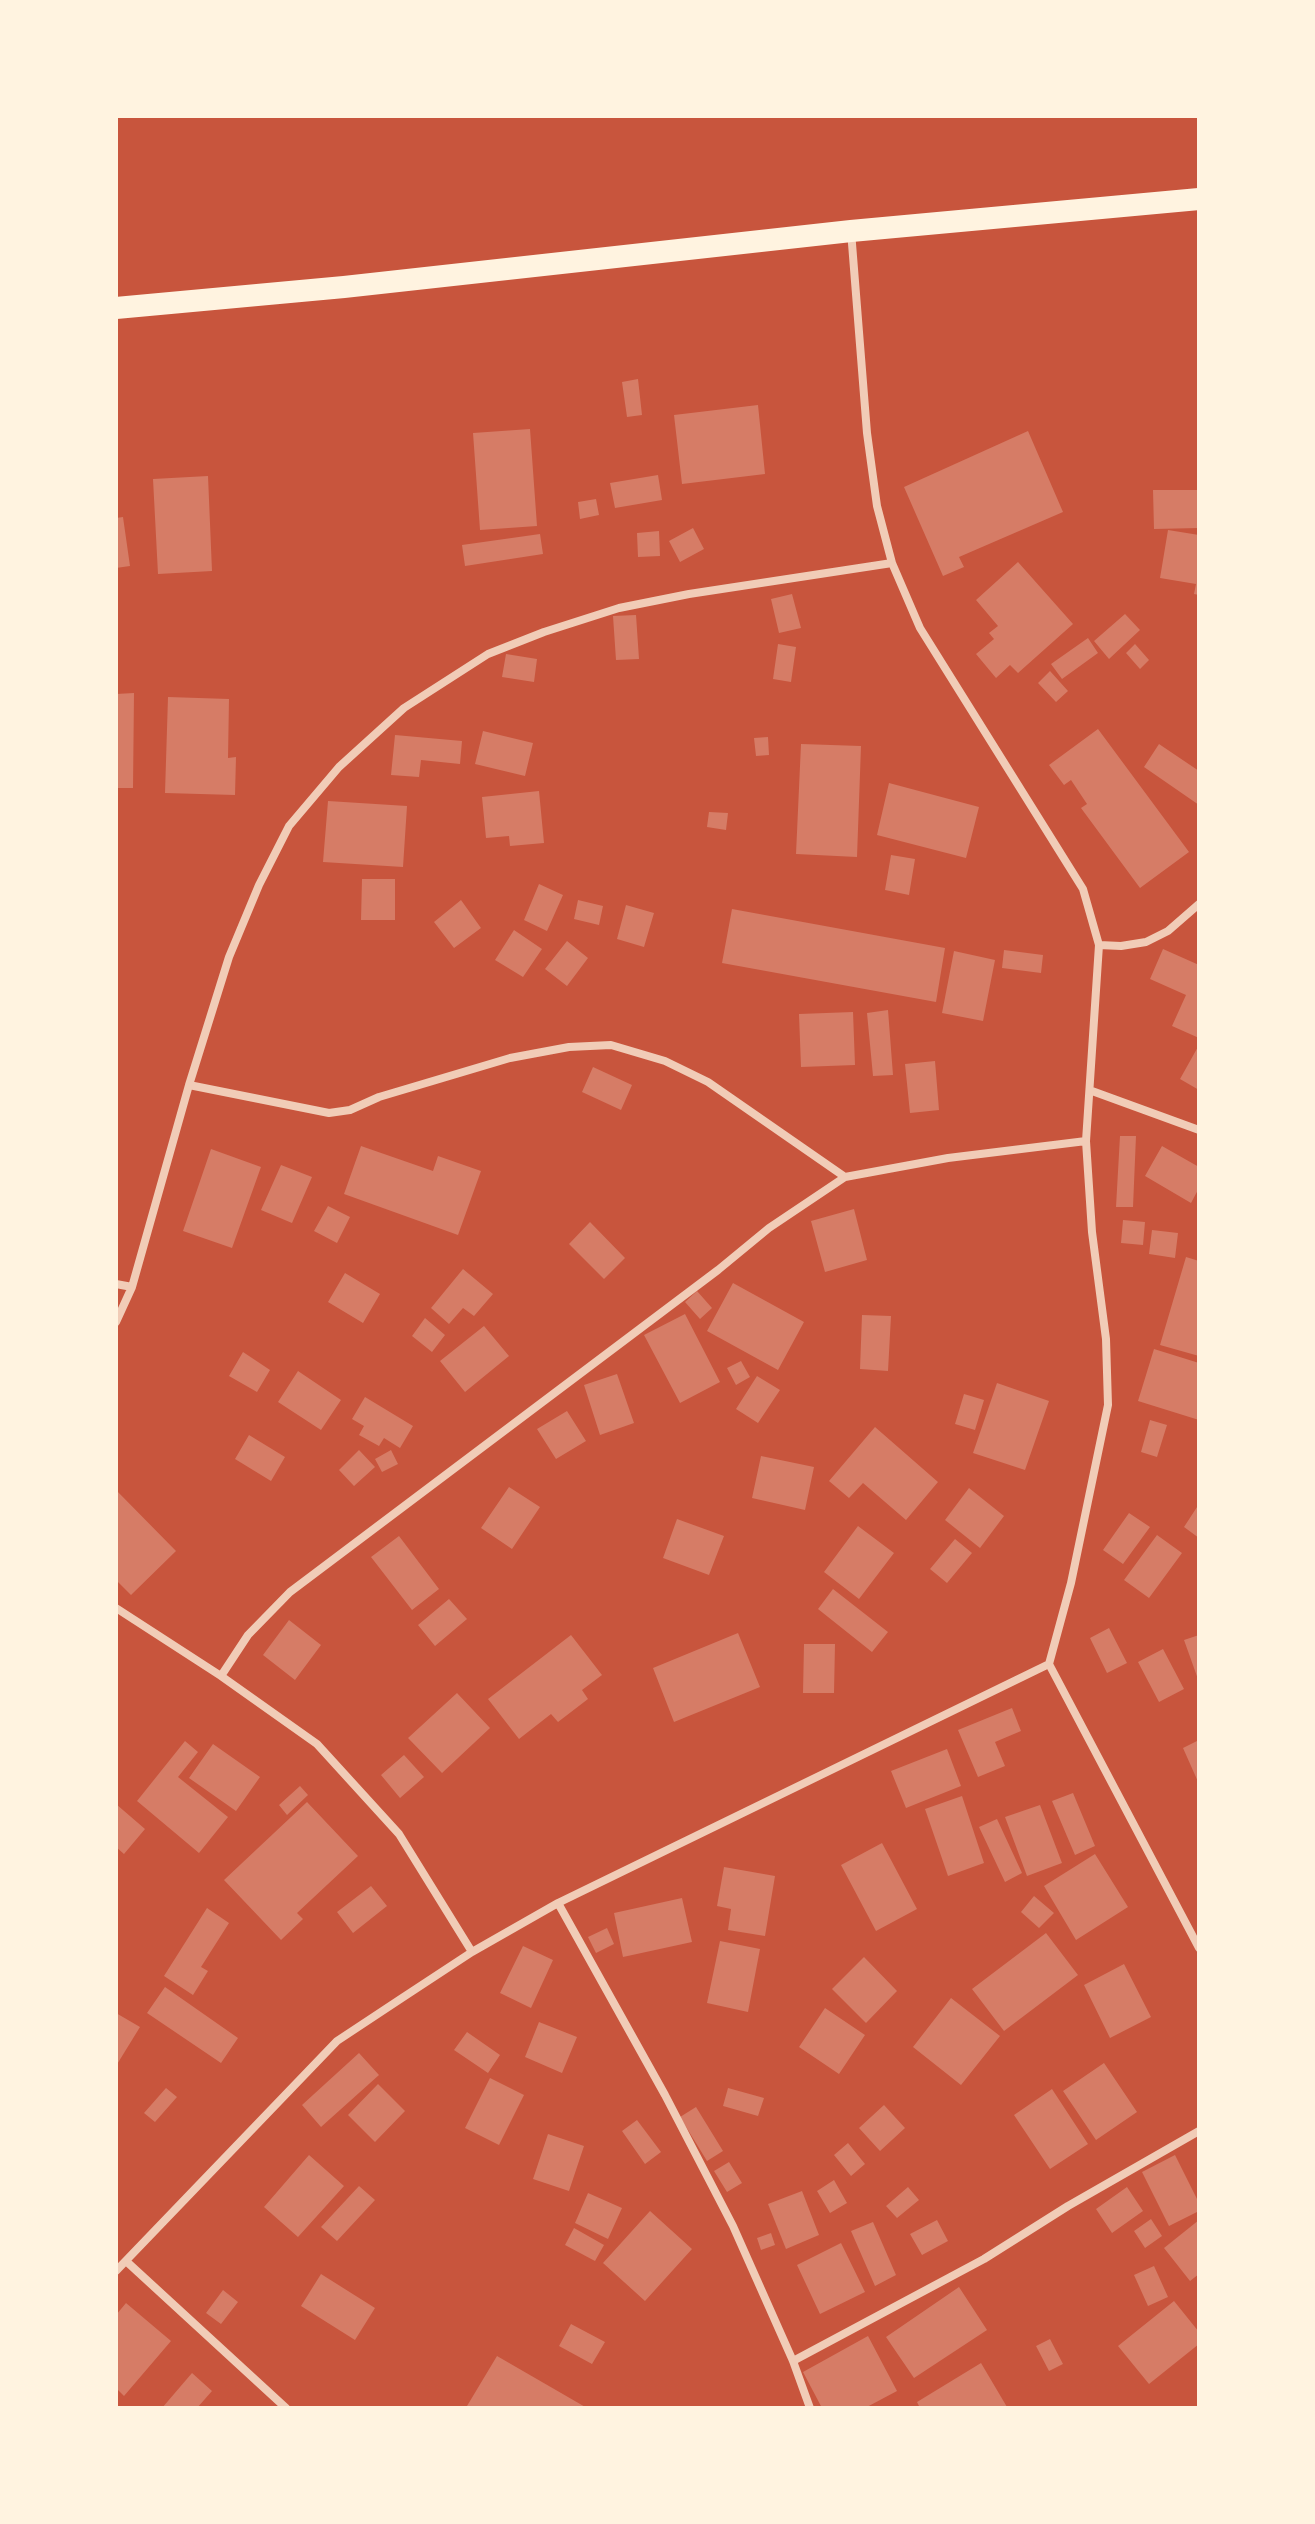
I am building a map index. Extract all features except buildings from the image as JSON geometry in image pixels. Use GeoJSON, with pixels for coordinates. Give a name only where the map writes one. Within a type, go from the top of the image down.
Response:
{"type":"FeatureCollection","features":[{"type":"Feature","properties":{"kind":"highway"},"geometry":{"type":"LineString","coordinates":[[116,308],[360,285],[851,231],[1199,199]]}},
{"type":"Feature","properties":{"kind":"street"},"geometry":{"type":"LineString","coordinates":[[851,231],[867,433],[877,506],[892,563],[920,628],[1083,889],[1099,945],[1092,1091],[1086,1141],[1092,1232],[1106,1339],[1108,1405],[1071,1583],[1049,1664],[1199,1948]]}},
{"type":"Feature","properties":{"kind":"street"},"geometry":{"type":"LineString","coordinates":[[116,1322],[132,1287],[229,957],[259,885],[289,826],[339,767],[404,708],[488,654],[544,632],[619,608],[689,594],[892,563]]}},
{"type":"Feature","properties":{"kind":"street"},"geometry":{"type":"LineString","coordinates":[[1099,945],[1146,942],[1168,931],[1199,904]]}},
{"type":"Feature","properties":{"kind":"street"},"geometry":{"type":"LineString","coordinates":[[189,1085],[329,1113],[350,1110],[379,1097],[510,1058],[569,1047],[611,1045],[665,1061],[708,1082],[845,1177]]}},
{"type":"Feature","properties":{"kind":"street"},"geometry":{"type":"LineString","coordinates":[[1092,1091],[1199,1130]]}},
{"type":"Feature","properties":{"kind":"street"},"geometry":{"type":"LineString","coordinates":[[221,1676],[248,1635],[290,1592],[692,1290],[769,1228],[845,1177],[948,1158],[1086,1141]]}},
{"type":"Feature","properties":{"kind":"street"},"geometry":{"type":"LineString","coordinates":[[116,1284],[132,1287]]}},
{"type":"Feature","properties":{"kind":"street"},"geometry":{"type":"LineString","coordinates":[[116,1608],[221,1676],[317,1744],[399,1834],[472,1952]]}},
{"type":"Feature","properties":{"kind":"street"},"geometry":{"type":"LineString","coordinates":[[116,2271],[337,2041],[472,1952],[558,1903],[1049,1664]]}},
{"type":"Feature","properties":{"kind":"street"},"geometry":{"type":"LineString","coordinates":[[558,1903],[665,2095],[733,2226],[793,2361],[810,2408]]}},
{"type":"Feature","properties":{"kind":"street"},"geometry":{"type":"LineString","coordinates":[[793,2361],[984,2259],[1068,2206],[1199,2131]]}},
{"type":"Feature","properties":{"kind":"street"},"geometry":{"type":"LineString","coordinates":[[126,2261],[286,2408]]}}]}
